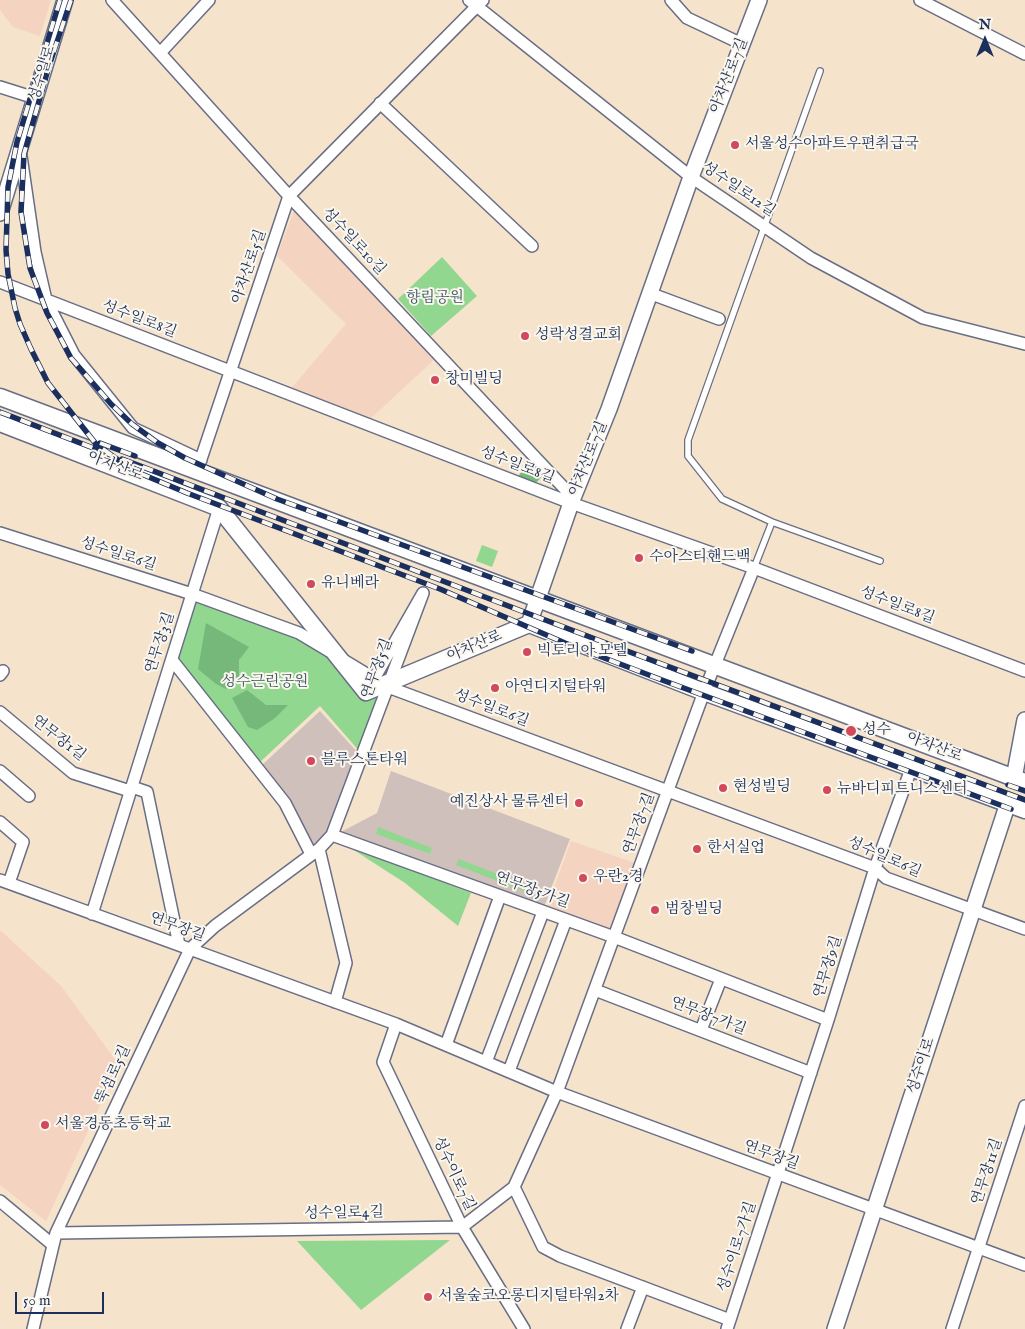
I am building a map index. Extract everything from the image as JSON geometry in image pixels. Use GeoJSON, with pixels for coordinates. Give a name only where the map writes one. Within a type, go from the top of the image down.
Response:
{"type":"FeatureCollection","features":[{"type":"Feature","properties":{"kind":"main road","name":"아차산로"},"geometry":{"type":"LineString","coordinates":[[0,397],[199,465],[538,599],[911,769],[1025,810]]}},
{"type":"Feature","properties":{"kind":"main road","name":"아차산로"},"geometry":{"type":"LineString","coordinates":[[0,423],[219,508]]}},
{"type":"Feature","properties":{"kind":"main road"},"geometry":{"type":"LineString","coordinates":[[219,508],[366,692]]}},
{"type":"Feature","properties":{"kind":"main road","name":"아차산로"},"geometry":{"type":"LineString","coordinates":[[366,692],[529,624],[710,679],[1020,780]]}},
{"type":"Feature","properties":{"kind":"street","name":"성수일로"},"geometry":{"type":"LineString","coordinates":[[0,213],[65,0]]}},
{"type":"Feature","properties":{"kind":"street","name":"성수일로10길"},"geometry":{"type":"LineString","coordinates":[[112,0],[289,196],[565,489],[571,503]]}},
{"type":"Feature","properties":{"kind":"street"},"geometry":{"type":"LineString","coordinates":[[160,53],[209,0]]}},
{"type":"Feature","properties":{"kind":"street"},"geometry":{"type":"LineString","coordinates":[[671,0],[687,18],[742,44]]}},
{"type":"Feature","properties":{"kind":"street","name":"아차산로7길"},"geometry":{"type":"LineString","coordinates":[[529,624],[571,503],[609,409],[691,177],[759,0]]}},
{"type":"Feature","properties":{"kind":"street"},"geometry":{"type":"LineString","coordinates":[[920,0],[1025,54]]}},
{"type":"Feature","properties":{"kind":"street","name":"아차산로5길"},"geometry":{"type":"LineString","coordinates":[[199,465],[289,196],[476,2]]}},
{"type":"Feature","properties":{"kind":"street","name":"성수일로12길"},"geometry":{"type":"LineString","coordinates":[[476,2],[691,177],[811,258],[922,318],[1025,344]]}},
{"type":"Feature","properties":{"kind":"street"},"geometry":{"type":"LineString","coordinates":[[0,87],[35,98]]}},
{"type":"Feature","properties":{"kind":"street"},"geometry":{"type":"LineString","coordinates":[[380,103],[532,246]]}},
{"type":"Feature","properties":{"kind":"street","name":"성수일로"},"geometry":{"type":"LineString","coordinates":[[20,148],[35,252],[46,300]]}},
{"type":"Feature","properties":{"kind":"street","name":"성수일로8길"},"geometry":{"type":"LineString","coordinates":[[0,282],[571,503],[754,568],[1025,671]]}},
{"type":"Feature","properties":{"kind":"street"},"geometry":{"type":"LineString","coordinates":[[649,294],[720,319]]}},
{"type":"Feature","properties":{"kind":"street","name":"아차산로"},"geometry":{"type":"LineString","coordinates":[[46,300],[74,355],[134,428],[199,465]]}},
{"type":"Feature","properties":{"kind":"street","name":"연무장3길"},"geometry":{"type":"LineString","coordinates":[[92,914],[219,508]]}},
{"type":"Feature","properties":{"kind":"street","name":"성수일로6길"},"geometry":{"type":"LineString","coordinates":[[0,533],[192,594],[299,633],[388,687],[875,868],[886,878],[1025,929]]}},
{"type":"Feature","properties":{"kind":"street","name":"연무장7길"},"geometry":{"type":"LineString","coordinates":[[557,1092],[667,792],[754,568]]}},
{"type":"Feature","properties":{"kind":"street","name":"연무장5길"},"geometry":{"type":"LineString","coordinates":[[184,947],[315,852],[332,835],[422,593],[366,692]]}},
{"type":"Feature","properties":{"kind":"street"},"geometry":{"type":"LineString","coordinates":[[172,660],[285,803],[315,852],[346,963],[335,1002]]}},
{"type":"Feature","properties":{"kind":"street","name":"연무장1길"},"geometry":{"type":"LineString","coordinates":[[0,712],[73,773],[131,789]]}},
{"type":"Feature","properties":{"kind":"street"},"geometry":{"type":"LineString","coordinates":[[1020,780],[1025,720]]}},
{"type":"Feature","properties":{"kind":"street","name":"연무장9길"},"geometry":{"type":"LineString","coordinates":[[778,1175],[875,868],[911,769]]}},
{"type":"Feature","properties":{"kind":"street"},"geometry":{"type":"LineString","coordinates":[[0,771],[29,796]]}},
{"type":"Feature","properties":{"kind":"street"},"geometry":{"type":"LineString","coordinates":[[131,789],[147,792],[184,947]]}},
{"type":"Feature","properties":{"kind":"street","name":"성수이로"},"geometry":{"type":"LineString","coordinates":[[835,1329],[1008,803]]}},
{"type":"Feature","properties":{"kind":"street","name":"연무장길"},"geometry":{"type":"LineString","coordinates":[[0,822],[23,842],[4,882],[396,1024],[557,1092],[1025,1265]]}},
{"type":"Feature","properties":{"kind":"street","name":"연무장5가길"},"geometry":{"type":"LineString","coordinates":[[332,835],[614,937],[828,1020]]}},
{"type":"Feature","properties":{"kind":"street"},"geometry":{"type":"LineString","coordinates":[[446,1045],[500,896]]}},
{"type":"Feature","properties":{"kind":"street"},"geometry":{"type":"LineString","coordinates":[[486,1062],[543,912]]}},
{"type":"Feature","properties":{"kind":"street"},"geometry":{"type":"LineString","coordinates":[[509,1071],[566,920]]}},
{"type":"Feature","properties":{"kind":"street","name":"뚝섬로5길"},"geometry":{"type":"LineString","coordinates":[[33,1329],[56,1233],[184,947]]}},
{"type":"Feature","properties":{"kind":"street"},"geometry":{"type":"LineString","coordinates":[[701,1030],[721,979]]}},
{"type":"Feature","properties":{"kind":"street","name":"연무장7가길"},"geometry":{"type":"LineString","coordinates":[[595,990],[811,1073]]}},
{"type":"Feature","properties":{"kind":"street","name":"성수이로7길"},"geometry":{"type":"LineString","coordinates":[[396,1024],[383,1062],[462,1227],[524,1329]]}},
{"type":"Feature","properties":{"kind":"street"},"geometry":{"type":"LineString","coordinates":[[462,1227],[514,1188],[557,1092]]}},
{"type":"Feature","properties":{"kind":"street","name":"연무장11길"},"geometry":{"type":"LineString","coordinates":[[952,1329],[1025,1106]]}},
{"type":"Feature","properties":{"kind":"street","name":"성수이로7가길"},"geometry":{"type":"LineString","coordinates":[[729,1324],[778,1175]]}},
{"type":"Feature","properties":{"kind":"street"},"geometry":{"type":"LineString","coordinates":[[514,1188],[543,1247],[560,1256],[642,1287],[729,1324]]}},
{"type":"Feature","properties":{"kind":"street"},"geometry":{"type":"LineString","coordinates":[[0,1201],[53,1245]]}},
{"type":"Feature","properties":{"kind":"street","name":"성수일로4길"},"geometry":{"type":"LineString","coordinates":[[56,1233],[462,1227]]}},
{"type":"Feature","properties":{"kind":"street"},"geometry":{"type":"LineString","coordinates":[[627,1329],[642,1287]]}},
{"type":"Feature","properties":{"kind":"lane"},"geometry":{"type":"LineString","coordinates":[[820,71],[688,440],[688,456],[722,499],[772,522],[880,561]]}},
{"type":"Feature","properties":{"kind":"lane"},"geometry":{"type":"LineString","coordinates":[[754,568],[772,522]]}},
{"type":"Feature","properties":{"kind":"shaded area"},"geometry":{"type":"Polygon","coordinates":[[[0,0],[51,0],[40,36],[13,27],[0,10],[0,0]]]}},
{"type":"Feature","properties":{"kind":"shaded area"},"geometry":{"type":"Polygon","coordinates":[[[295,208],[437,357],[369,420],[289,391],[346,324],[277,256],[295,208]]]}},
{"type":"Feature","properties":{"kind":"shaded area"},"geometry":{"type":"Polygon","coordinates":[[[320,711],[359,754],[329,831],[313,849],[261,766],[320,711]]]}},
{"type":"Feature","properties":{"kind":"shaded area"},"geometry":{"type":"Polygon","coordinates":[[[391,771],[570,839],[544,907],[339,833],[377,813],[391,771]]]}},
{"type":"Feature","properties":{"kind":"shaded area"},"geometry":{"type":"Polygon","coordinates":[[[571,841],[638,864],[613,934],[546,910],[571,841]]]}},
{"type":"Feature","properties":{"kind":"shaded area","name":"서울경동초등학교"},"geometry":{"type":"Polygon","coordinates":[[[0,930],[61,986],[119,1065],[46,1221],[0,1185],[0,930]]]}},
{"type":"Feature","properties":{"kind":"green space","name":"향림공원"},"geometry":{"type":"Polygon","coordinates":[[[442,257],[477,296],[431,336],[398,299],[442,257]]]}},
{"type":"Feature","properties":{"kind":"green space"},"geometry":{"type":"Polygon","coordinates":[[[530,460],[544,474],[535,484],[517,478],[530,460]]]}},
{"type":"Feature","properties":{"kind":"green space"},"geometry":{"type":"Polygon","coordinates":[[[482,545],[498,551],[492,567],[476,561],[482,545]]]}},
{"type":"Feature","properties":{"kind":"green space","name":"성수근린공원"},"geometry":{"type":"Polygon","coordinates":[[[196,602],[297,638],[383,688],[360,752],[320,706],[259,763],[178,659],[196,602]]]}},
{"type":"Feature","properties":{"kind":"green space"},"geometry":{"type":"Polygon","coordinates":[[[206,623],[249,647],[239,660],[239,682],[226,689],[216,684],[198,669],[206,623]]]}},
{"type":"Feature","properties":{"kind":"green space"},"geometry":{"type":"Polygon","coordinates":[[[247,690],[266,705],[288,705],[275,718],[257,730],[248,727],[232,698],[247,690]]]}},
{"type":"Feature","properties":{"kind":"green space"},"geometry":{"type":"Polygon","coordinates":[[[378,827],[432,848],[430,854],[376,834],[378,827]]]}},
{"type":"Feature","properties":{"kind":"green space"},"geometry":{"type":"Polygon","coordinates":[[[346,845],[471,893],[458,926],[405,883],[346,845]]]}},
{"type":"Feature","properties":{"kind":"green space"},"geometry":{"type":"Polygon","coordinates":[[[459,859],[531,887],[529,893],[456,865],[459,859]]]}},
{"type":"Feature","properties":{"kind":"green space"},"geometry":{"type":"Polygon","coordinates":[[[450,1240],[361,1310],[297,1241],[450,1240]]]}},
{"type":"Feature","properties":{"kind":"railway"},"geometry":{"type":"LineString","coordinates":[[60,0],[17,142],[8,187],[6,250],[8,274],[15,308],[31,349],[48,383],[96,444],[132,470],[187,493],[440,589],[565,643],[1011,809]]}},
{"type":"Feature","properties":{"kind":"railway"},"geometry":{"type":"LineString","coordinates":[[71,0],[49,66],[24,154],[21,212],[30,268],[47,313],[71,358],[111,404],[132,424],[158,443],[185,458],[277,499],[692,651]]}},
{"type":"Feature","properties":{"kind":"railway"},"geometry":{"type":"LineString","coordinates":[[0,412],[101,451]]}},
{"type":"Feature","properties":{"kind":"railway"},"geometry":{"type":"LineString","coordinates":[[100,443],[135,456]]}},
{"type":"Feature","properties":{"kind":"railway"},"geometry":{"type":"LineString","coordinates":[[122,459],[1025,800]]}},
{"type":"Feature","properties":{"kind":"railway"},"geometry":{"type":"LineString","coordinates":[[1008,785],[1025,791]]}},
{"type":"Feature","properties":{"kind":"place","name":"서울성수아파트우편취급국"},"geometry":{"type":"Point","coordinates":[735,145]}},
{"type":"Feature","properties":{"kind":"place","name":"성락성결교회"},"geometry":{"type":"Point","coordinates":[525,336]}},
{"type":"Feature","properties":{"kind":"place","name":"창미빌딩"},"geometry":{"type":"Point","coordinates":[435,380]}},
{"type":"Feature","properties":{"kind":"place","name":"수아스티핸드백"},"geometry":{"type":"Point","coordinates":[639,558]}},
{"type":"Feature","properties":{"kind":"place","name":"유니베라"},"geometry":{"type":"Point","coordinates":[311,584]}},
{"type":"Feature","properties":{"kind":"place","name":"빅토리아 모텔"},"geometry":{"type":"Point","coordinates":[527,652]}},
{"type":"Feature","properties":{"kind":"place","name":"아연디지털타워"},"geometry":{"type":"Point","coordinates":[495,688]}},
{"type":"Feature","properties":{"kind":"place","name":"성수"},"geometry":{"type":"Point","coordinates":[851,731]}},
{"type":"Feature","properties":{"kind":"place","name":"블루스톤타워"},"geometry":{"type":"Point","coordinates":[311,761]}},
{"type":"Feature","properties":{"kind":"place","name":"현성빌딩"},"geometry":{"type":"Point","coordinates":[723,788]}},
{"type":"Feature","properties":{"kind":"place","name":"뉴바디피트니스센터"},"geometry":{"type":"Point","coordinates":[827,790]}},
{"type":"Feature","properties":{"kind":"place","name":"예진상사 물류센터"},"geometry":{"type":"Point","coordinates":[579,803]}},
{"type":"Feature","properties":{"kind":"place","name":"한서실업"},"geometry":{"type":"Point","coordinates":[697,849]}},
{"type":"Feature","properties":{"kind":"place","name":"우란2경"},"geometry":{"type":"Point","coordinates":[583,878]}},
{"type":"Feature","properties":{"kind":"place","name":"범창빌딩"},"geometry":{"type":"Point","coordinates":[655,910]}},
{"type":"Feature","properties":{"kind":"place","name":"서울경동초등학교"},"geometry":{"type":"Point","coordinates":[45,1125]}},
{"type":"Feature","properties":{"kind":"place","name":"서울숲코오롱디지털타워2차"},"geometry":{"type":"Point","coordinates":[428,1297]}}]}
